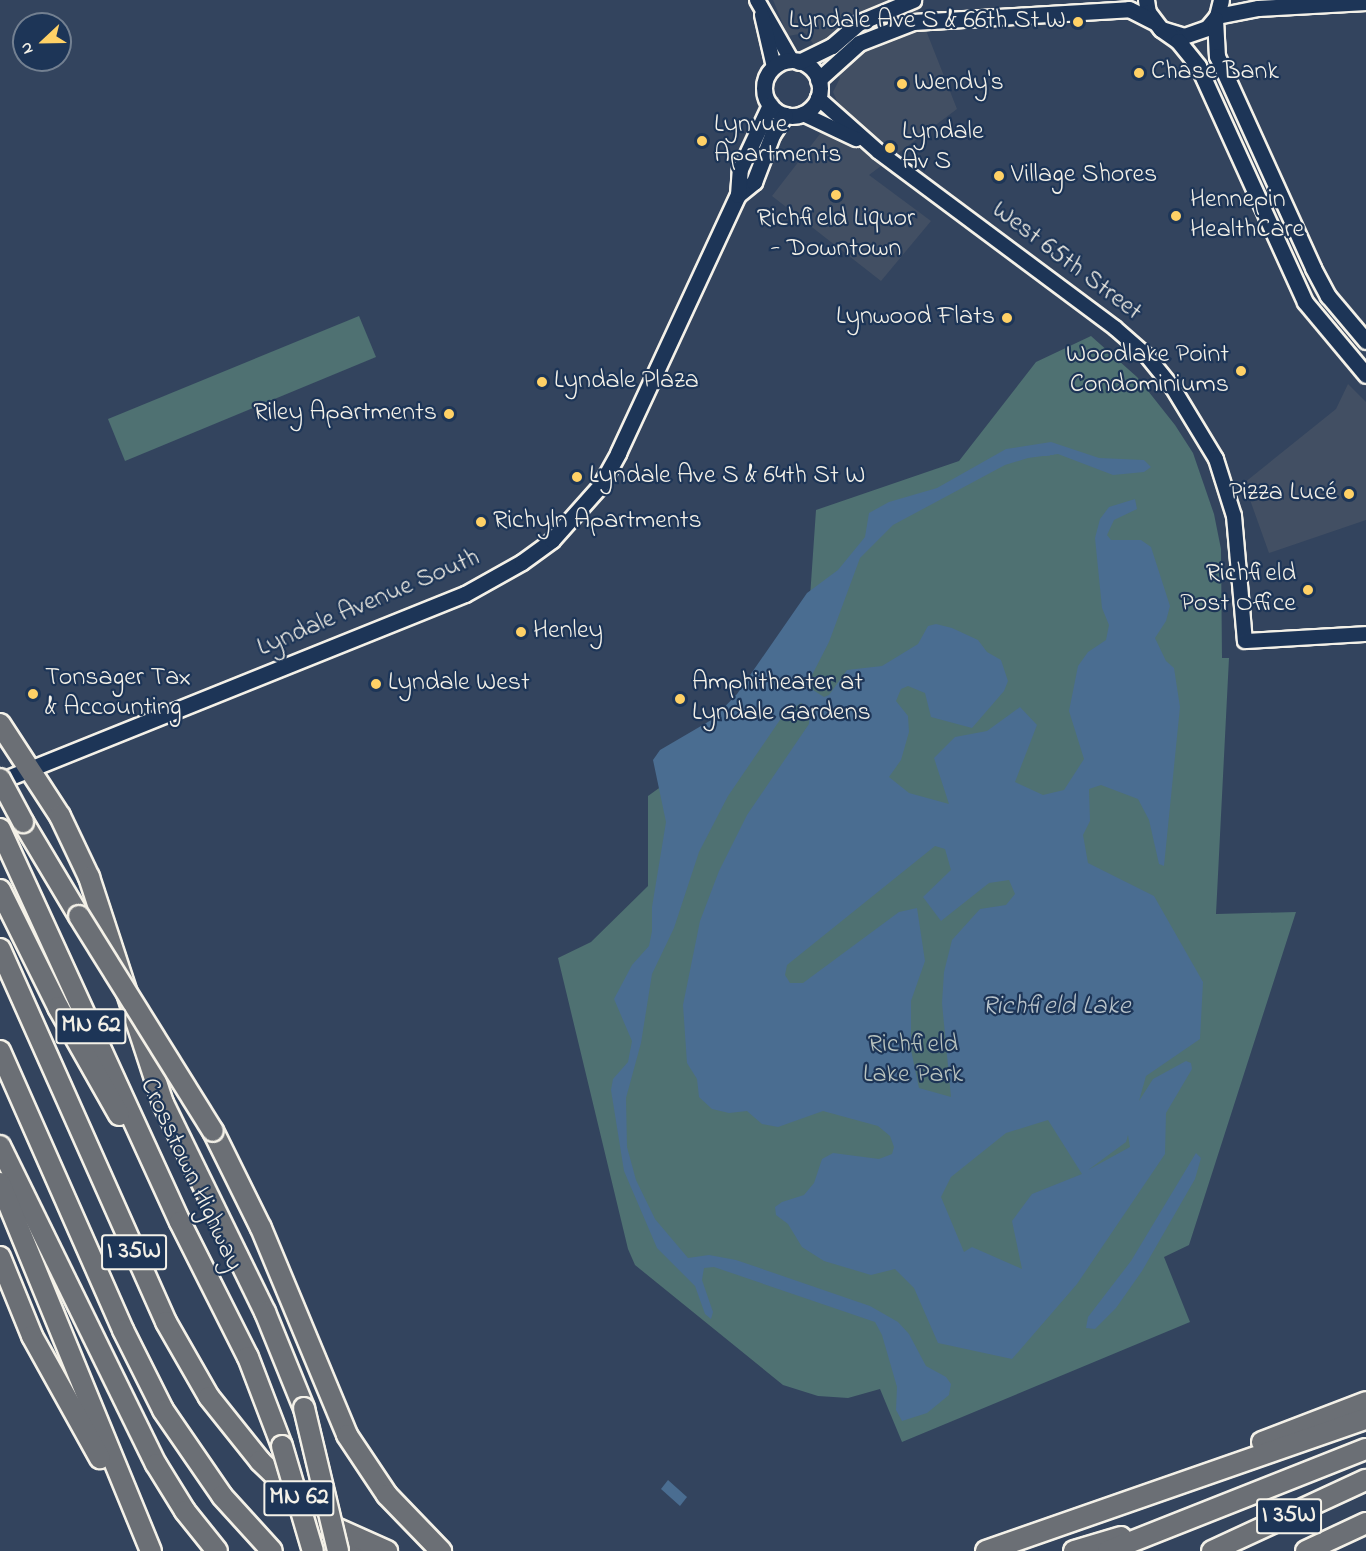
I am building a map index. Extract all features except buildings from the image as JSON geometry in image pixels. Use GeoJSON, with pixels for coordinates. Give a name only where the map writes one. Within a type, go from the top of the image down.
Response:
{"type":"FeatureCollection","features":[{"type":"Feature","properties":{"kind":"highway"},"geometry":{"type":"LineString","coordinates":[[0,724],[60,816],[89,877],[163,1103],[265,1312],[304,1408],[338,1551]]}},
{"type":"Feature","properties":{"kind":"highway"},"geometry":{"type":"LineString","coordinates":[[0,780],[79,916],[213,1131],[261,1228],[347,1435],[387,1496],[441,1551]]}},
{"type":"Feature","properties":{"kind":"highway","name":"Crosstown Highway"},"geometry":{"type":"LineString","coordinates":[[1,830],[180,1222],[248,1358],[282,1446],[314,1551]]}},
{"type":"Feature","properties":{"kind":"highway"},"geometry":{"type":"LineString","coordinates":[[0,890],[58,1007],[180,1222]]}},
{"type":"Feature","properties":{"kind":"highway","name":"I 35W"},"geometry":{"type":"LineString","coordinates":[[0,949],[166,1322],[209,1396],[260,1461],[321,1523],[354,1551]]}},
{"type":"Feature","properties":{"kind":"highway","name":"I 35W"},"geometry":{"type":"LineString","coordinates":[[0,1051],[123,1330],[163,1410],[222,1496],[272,1551]]}},
{"type":"Feature","properties":{"kind":"highway"},"geometry":{"type":"LineString","coordinates":[[0,1146],[156,1464],[185,1512],[217,1551]]}},
{"type":"Feature","properties":{"kind":"highway"},"geometry":{"type":"LineString","coordinates":[[0,1182],[150,1551]]}},
{"type":"Feature","properties":{"kind":"highway"},"geometry":{"type":"LineString","coordinates":[[0,1257],[32,1336],[150,1551]]}},
{"type":"Feature","properties":{"kind":"highway"},"geometry":{"type":"LineString","coordinates":[[1161,1487],[1194,1470],[1366,1402]]}},
{"type":"Feature","properties":{"kind":"highway"},"geometry":{"type":"LineString","coordinates":[[986,1551],[1161,1487],[1366,1419]]}},
{"type":"Feature","properties":{"kind":"highway"},"geometry":{"type":"LineString","coordinates":[[1108,1551],[1366,1449]]}},
{"type":"Feature","properties":{"kind":"highway","name":"I 35W"},"geometry":{"type":"LineString","coordinates":[[1212,1551],[1366,1480]]}},
{"type":"Feature","properties":{"kind":"highway"},"geometry":{"type":"LineString","coordinates":[[1074,1551],[1219,1508]]}},
{"type":"Feature","properties":{"kind":"highway"},"geometry":{"type":"LineString","coordinates":[[321,1523],[387,1551]]}},
{"type":"Feature","properties":{"kind":"highway","name":"I 35W"},"geometry":{"type":"LineString","coordinates":[[1306,1551],[1366,1523]]}},
{"type":"Feature","properties":{"kind":"main road"},"geometry":{"type":"LineString","coordinates":[[774,67],[796,61],[831,46],[858,22],[913,0]]}},
{"type":"Feature","properties":{"kind":"main road"},"geometry":{"type":"LineString","coordinates":[[1146,0],[1157,25],[1178,41],[1198,66],[1305,302],[1328,335],[1366,375]]}},
{"type":"Feature","properties":{"kind":"main road"},"geometry":{"type":"LineString","coordinates":[[1221,0],[1216,18],[1217,57],[1313,268],[1347,323],[1366,341]]}},
{"type":"Feature","properties":{"kind":"main road"},"geometry":{"type":"LineString","coordinates":[[770,105],[785,115],[803,114],[818,98],[818,80],[859,43],[913,22],[1129,9],[1172,35],[1196,34],[1216,18],[1258,8],[1362,2]]}},
{"type":"Feature","properties":{"kind":"main road"},"geometry":{"type":"LineString","coordinates":[[796,61],[818,80]]}},
{"type":"Feature","properties":{"kind":"main road","name":"Lyndale Avenue South"},"geometry":{"type":"LineString","coordinates":[[0,780],[465,594],[512,568],[552,540],[600,486],[618,453],[738,195],[741,169],[770,105],[764,90],[774,67]]}},
{"type":"Feature","properties":{"kind":"main road","name":"Lyndale Avenue South"},"geometry":{"type":"LineString","coordinates":[[738,195],[754,182],[772,135],[785,115]]}},
{"type":"Feature","properties":{"kind":"street"},"geometry":{"type":"LineString","coordinates":[[758,1],[796,61]]}},
{"type":"Feature","properties":{"kind":"street"},"geometry":{"type":"LineString","coordinates":[[758,1],[774,67]]}},
{"type":"Feature","properties":{"kind":"street","name":"West 65th Street"},"geometry":{"type":"LineString","coordinates":[[818,98],[879,152],[1115,328],[1147,356],[1173,388],[1216,459],[1234,516],[1245,641],[1366,634]]}},
{"type":"Feature","properties":{"kind":"street","name":"West 65th Street"},"geometry":{"type":"LineString","coordinates":[[803,114],[879,152]]}},
{"type":"Feature","properties":{"kind":"shaded area"},"geometry":{"type":"Polygon","coordinates":[[[773,0],[914,0],[957,109],[869,175],[931,221],[881,281],[772,196],[840,108],[833,92],[840,78],[805,33],[788,36],[773,0]]]}},
{"type":"Feature","properties":{"kind":"shaded area"},"geometry":{"type":"Polygon","coordinates":[[[1348,384],[1366,402],[1366,520],[1269,553],[1244,483],[1336,409],[1348,384]]]}},
{"type":"Feature","properties":{"kind":"green space"},"geometry":{"type":"Polygon","coordinates":[[[359,316],[376,357],[125,461],[108,419],[359,316]]]}},
{"type":"Feature","properties":{"kind":"green space","name":"Richfield Lake Park"},"geometry":{"type":"Polygon","coordinates":[[[1091,336],[1137,377],[1175,425],[1193,453],[1214,514],[1221,549],[1222,658],[1229,658],[1216,914],[1296,912],[1189,1245],[1164,1257],[1190,1322],[902,1442],[880,1389],[848,1398],[818,1396],[783,1385],[635,1265],[628,1249],[558,958],[591,942],[648,886],[648,796],[804,684],[816,510],[959,461],[1036,362],[1091,336]]]}},
{"type":"Feature","properties":{"kind":"water","name":"Richfield Lake"},"geometry":{"type":"Polygon","coordinates":[[[1051,442],[1099,458],[1144,460],[1151,467],[1144,472],[1113,475],[1058,454],[1028,458],[1005,465],[893,525],[860,558],[829,642],[810,679],[810,688],[824,697],[829,695],[847,670],[882,666],[918,644],[928,626],[936,624],[952,628],[978,640],[987,652],[1001,660],[1008,681],[1004,691],[972,728],[931,717],[925,693],[908,686],[901,689],[896,701],[908,716],[909,732],[901,760],[889,777],[909,793],[949,804],[934,758],[955,737],[987,731],[1020,707],[1037,725],[1015,782],[1043,795],[1064,790],[1084,759],[1069,711],[1078,666],[1088,652],[1106,640],[1109,625],[1102,608],[1095,538],[1100,519],[1109,507],[1135,499],[1137,509],[1114,520],[1107,535],[1111,540],[1141,540],[1151,547],[1170,606],[1166,621],[1155,638],[1166,661],[1174,668],[1180,707],[1164,866],[1159,864],[1149,820],[1138,799],[1101,785],[1089,789],[1090,821],[1083,835],[1088,863],[1154,896],[1203,982],[1200,1039],[1146,1076],[1139,1101],[1153,1079],[1186,1061],[1191,1063],[1192,1069],[1166,1113],[1165,1154],[1077,1284],[1012,1359],[938,1343],[914,1288],[895,1269],[871,1275],[824,1261],[802,1247],[788,1224],[776,1215],[775,1207],[782,1202],[804,1195],[814,1183],[822,1159],[833,1153],[879,1159],[892,1154],[894,1147],[890,1136],[878,1126],[823,1111],[778,1127],[762,1124],[747,1111],[729,1113],[712,1109],[699,1097],[697,1079],[687,1063],[683,1005],[700,921],[719,871],[747,815],[809,724],[810,710],[801,703],[784,714],[728,796],[699,852],[674,928],[652,974],[641,1043],[626,1098],[627,1147],[636,1180],[655,1219],[688,1258],[709,1255],[736,1260],[870,1306],[898,1322],[909,1334],[926,1366],[946,1377],[951,1384],[949,1395],[927,1413],[902,1421],[896,1410],[897,1387],[882,1335],[875,1322],[714,1267],[704,1268],[702,1280],[713,1312],[711,1319],[705,1314],[695,1286],[657,1248],[624,1171],[611,1090],[613,1079],[628,1062],[632,1041],[614,999],[632,965],[649,946],[652,931],[652,907],[666,822],[653,760],[660,750],[713,719],[737,694],[807,593],[838,570],[865,537],[869,513],[889,502],[937,488],[1006,449],[1051,442]],[[935,846],[787,965],[785,975],[790,983],[803,983],[899,912],[917,908],[925,961],[911,1001],[911,1050],[919,1088],[951,1097],[942,1003],[944,972],[952,940],[980,909],[1006,905],[1015,894],[1009,880],[989,883],[941,921],[923,897],[951,870],[945,849],[935,846]],[[1048,1120],[1006,1133],[951,1177],[941,1197],[964,1252],[972,1247],[1022,1269],[1012,1221],[1032,1194],[1082,1174],[1048,1120]],[[1128,1135],[1126,1142],[1088,1170],[1130,1147],[1128,1135]]]}},
{"type":"Feature","properties":{"kind":"water"},"geometry":{"type":"Polygon","coordinates":[[[1196,1153],[1201,1158],[1195,1179],[1142,1271],[1116,1308],[1095,1329],[1086,1328],[1088,1317],[1131,1261],[1196,1153]]]}},
{"type":"Feature","properties":{"kind":"water"},"geometry":{"type":"Polygon","coordinates":[[[668,1480],[687,1497],[680,1506],[661,1489],[668,1480]]]}},
{"type":"Feature","properties":{"kind":"place","name":"Lyndale Ave S & 66th St W"},"geometry":{"type":"Point","coordinates":[1078,22]}},
{"type":"Feature","properties":{"kind":"place","name":"Chase Bank"},"geometry":{"type":"Point","coordinates":[1139,73]}},
{"type":"Feature","properties":{"kind":"place","name":"Wendy's"},"geometry":{"type":"Point","coordinates":[902,84]}},
{"type":"Feature","properties":{"kind":"place","name":"Lynvue Apartments"},"geometry":{"type":"Point","coordinates":[702,141]}},
{"type":"Feature","properties":{"kind":"place","name":"Lyndale Av S"},"geometry":{"type":"Point","coordinates":[890,148]}},
{"type":"Feature","properties":{"kind":"place","name":"Village Shores"},"geometry":{"type":"Point","coordinates":[999,176]}},
{"type":"Feature","properties":{"kind":"place","name":"Richfield Liquor - Downtown"},"geometry":{"type":"Point","coordinates":[836,195]}},
{"type":"Feature","properties":{"kind":"place","name":"Hennepin HealthCare"},"geometry":{"type":"Point","coordinates":[1176,216]}},
{"type":"Feature","properties":{"kind":"place","name":"Lynwood Flats"},"geometry":{"type":"Point","coordinates":[1007,318]}},
{"type":"Feature","properties":{"kind":"place","name":"Woodlake Point Condominiums"},"geometry":{"type":"Point","coordinates":[1241,371]}},
{"type":"Feature","properties":{"kind":"place","name":"Lyndale Plaza"},"geometry":{"type":"Point","coordinates":[542,382]}},
{"type":"Feature","properties":{"kind":"place","name":"Riley Apartments"},"geometry":{"type":"Point","coordinates":[449,414]}},
{"type":"Feature","properties":{"kind":"place","name":"Lyndale Ave S & 64th St W"},"geometry":{"type":"Point","coordinates":[577,477]}},
{"type":"Feature","properties":{"kind":"place","name":"Pizza Lucé"},"geometry":{"type":"Point","coordinates":[1349,494]}},
{"type":"Feature","properties":{"kind":"place","name":"Richyln Apartments"},"geometry":{"type":"Point","coordinates":[481,522]}},
{"type":"Feature","properties":{"kind":"place","name":"Richfield Post Office"},"geometry":{"type":"Point","coordinates":[1308,590]}},
{"type":"Feature","properties":{"kind":"place","name":"Henley"},"geometry":{"type":"Point","coordinates":[521,632]}},
{"type":"Feature","properties":{"kind":"place","name":"Lyndale West"},"geometry":{"type":"Point","coordinates":[376,684]}},
{"type":"Feature","properties":{"kind":"place","name":"Tonsager Tax & Accounting"},"geometry":{"type":"Point","coordinates":[33,694]}},
{"type":"Feature","properties":{"kind":"place","name":"Amphitheater at Lyndale Gardens"},"geometry":{"type":"Point","coordinates":[680,699]}}]}
